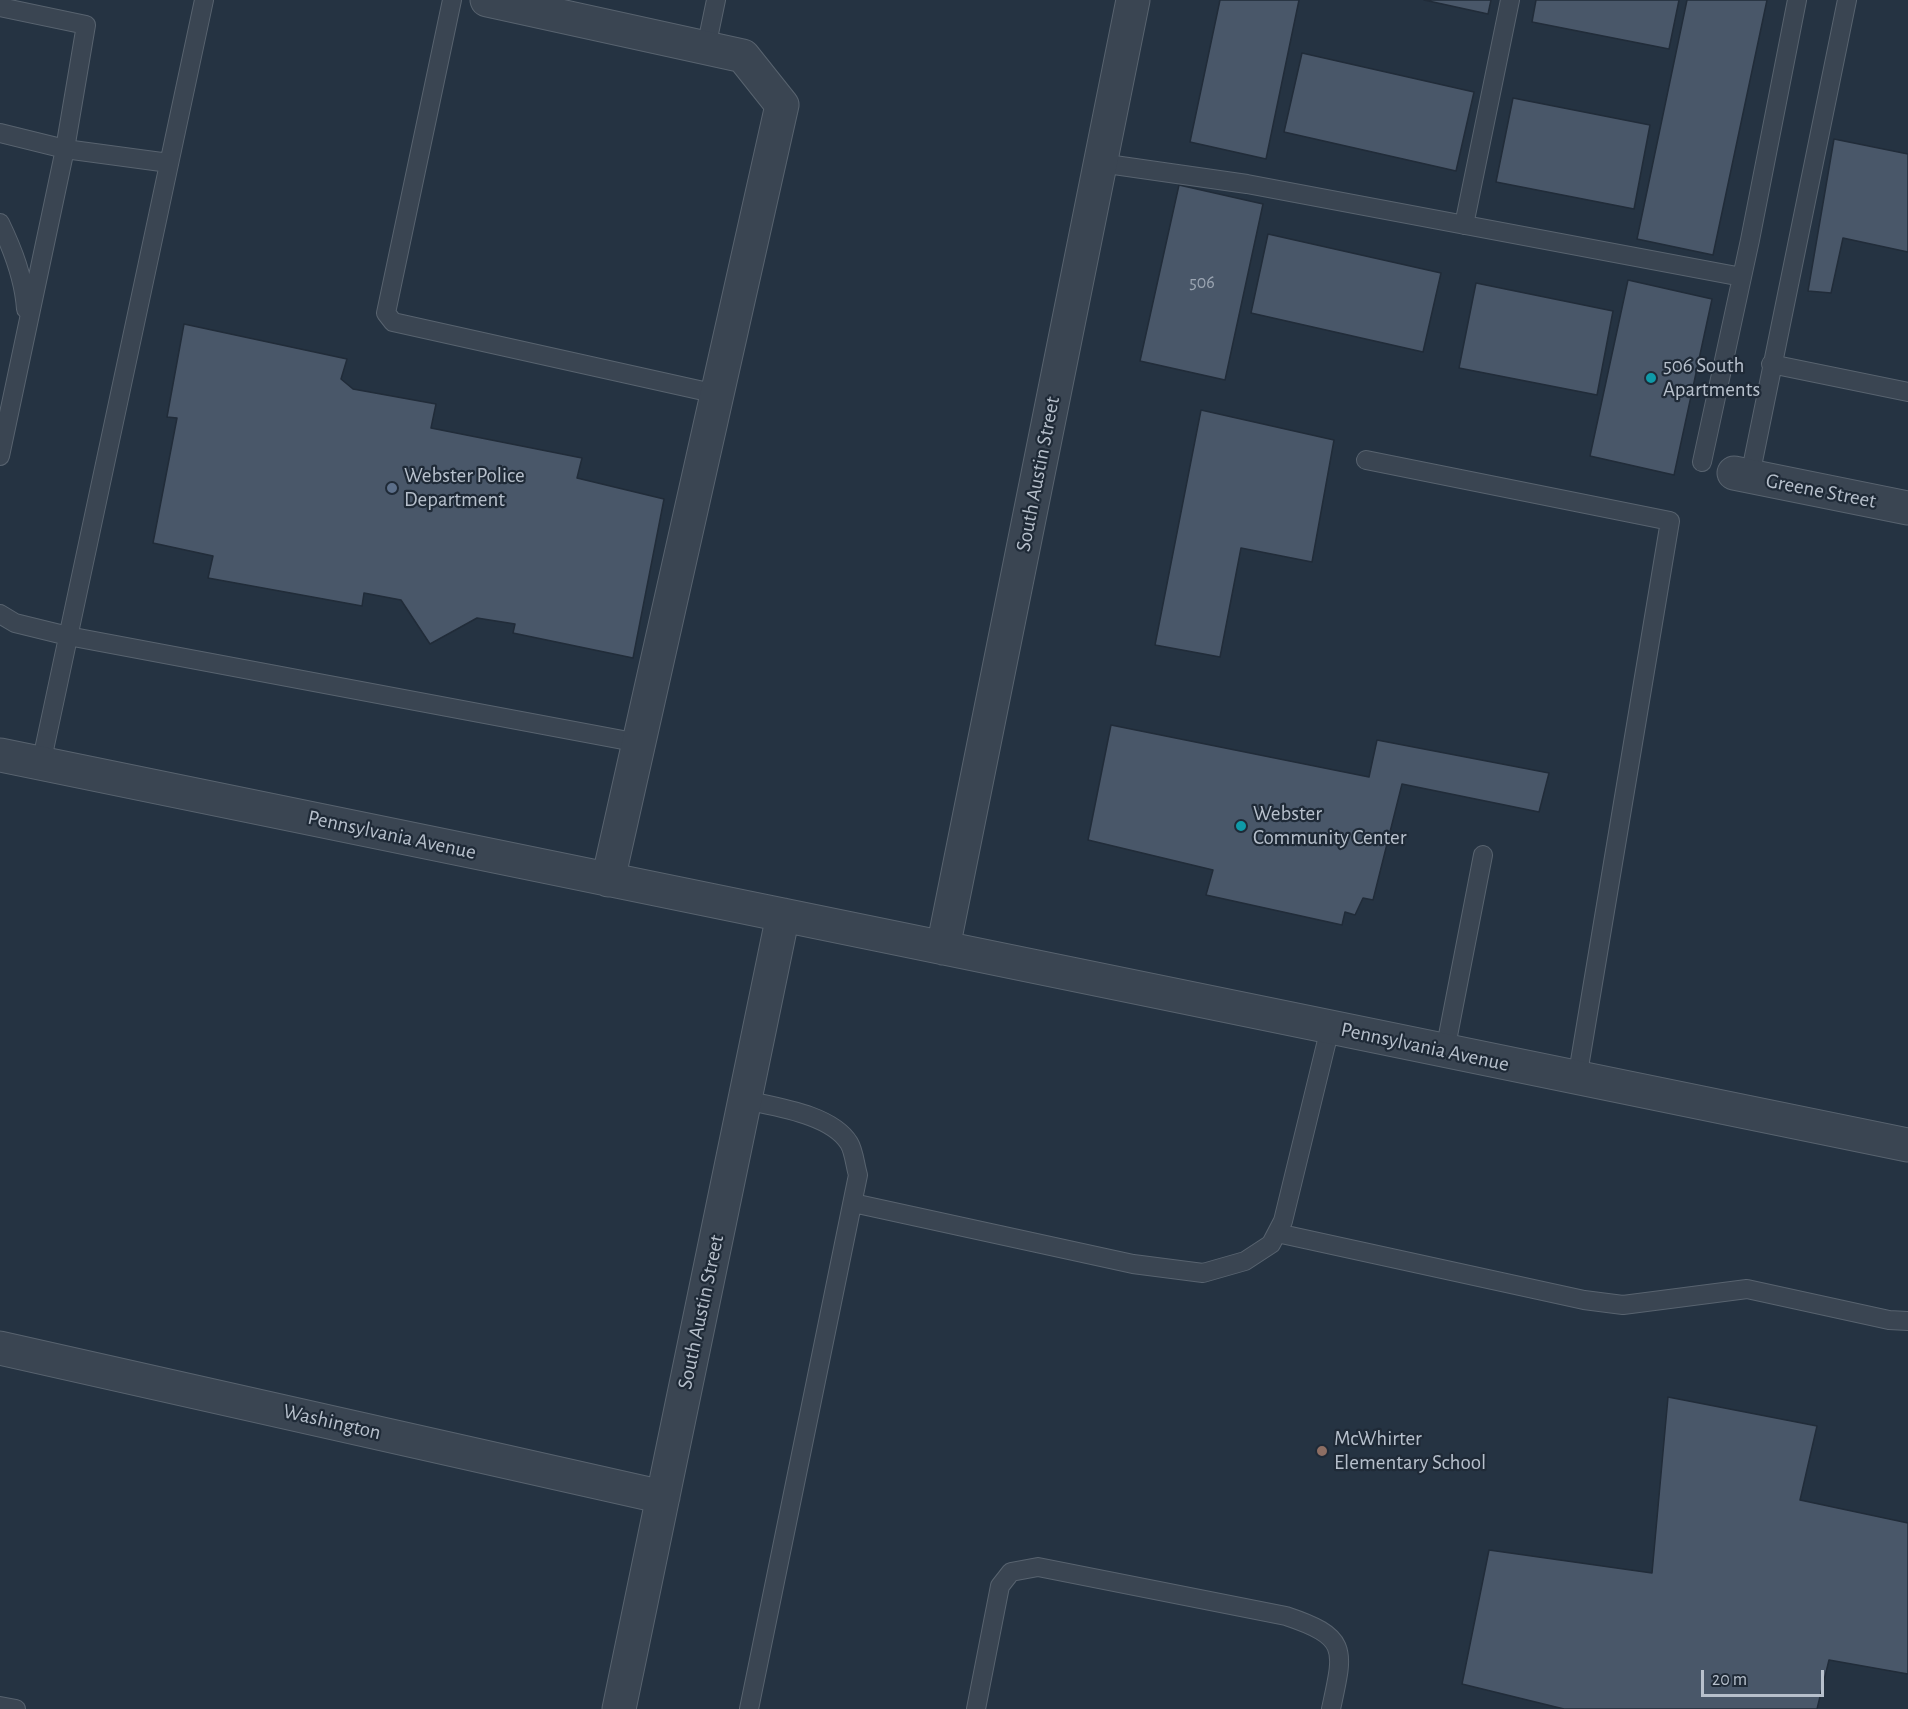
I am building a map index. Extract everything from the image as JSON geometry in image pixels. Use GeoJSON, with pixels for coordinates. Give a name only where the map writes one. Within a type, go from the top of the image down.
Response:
{"type":"FeatureCollection","features":[{"type":"Feature","properties":{"kind":"street"},"geometry":{"type":"LineString","coordinates":[[487,0],[743,56],[782,105],[608,880]]}},
{"type":"Feature","properties":{"kind":"street","name":"South Austin Street"},"geometry":{"type":"LineString","coordinates":[[943,948],[1133,0]]}},
{"type":"Feature","properties":{"kind":"street","name":"Greene Street"},"geometry":{"type":"LineString","coordinates":[[1742,475],[1908,508]]}},
{"type":"Feature","properties":{"kind":"street","name":"Pennsylvania Avenue"},"geometry":{"type":"LineString","coordinates":[[0,755],[1908,1145]]}},
{"type":"Feature","properties":{"kind":"street","name":"South Austin Street"},"geometry":{"type":"LineString","coordinates":[[619,1709],[783,915]]}},
{"type":"Feature","properties":{"kind":"street","name":"Washington"},"geometry":{"type":"LineString","coordinates":[[0,1348],[663,1497]]}},
{"type":"Feature","properties":{"kind":"lane"},"geometry":{"type":"LineString","coordinates":[[41,764],[204,0]]}},
{"type":"Feature","properties":{"kind":"lane"},"geometry":{"type":"LineString","coordinates":[[452,0],[386,313],[393,322],[717,394]]}},
{"type":"Feature","properties":{"kind":"lane"},"geometry":{"type":"LineString","coordinates":[[706,48],[716,0]]}},
{"type":"Feature","properties":{"kind":"lane"},"geometry":{"type":"LineString","coordinates":[[1464,225],[1510,0]]}},
{"type":"Feature","properties":{"kind":"lane"},"geometry":{"type":"LineString","coordinates":[[1702,462],[1742,277],[1797,0]]}},
{"type":"Feature","properties":{"kind":"lane"},"geometry":{"type":"LineString","coordinates":[[1742,475],[1771,364],[1847,0]]}},
{"type":"Feature","properties":{"kind":"lane"},"geometry":{"type":"LineString","coordinates":[[0,7],[86,25],[66,148],[0,456]]}},
{"type":"Feature","properties":{"kind":"lane"},"geometry":{"type":"LineString","coordinates":[[0,133],[66,148],[170,163]]}},
{"type":"Feature","properties":{"kind":"lane"},"geometry":{"type":"LineString","coordinates":[[1100,163],[1247,184],[1742,277]]}},
{"type":"Feature","properties":{"kind":"lane"},"geometry":{"type":"LineString","coordinates":[[0,223],[15,255],[25,292],[27,328]]}},
{"type":"Feature","properties":{"kind":"lane"},"geometry":{"type":"LineString","coordinates":[[1771,364],[1908,392]]}},
{"type":"Feature","properties":{"kind":"lane"},"geometry":{"type":"LineString","coordinates":[[1366,460],[1670,521],[1577,1079]]}},
{"type":"Feature","properties":{"kind":"lane"},"geometry":{"type":"LineString","coordinates":[[0,614],[15,623],[68,636],[639,743]]}},
{"type":"Feature","properties":{"kind":"lane"},"geometry":{"type":"LineString","coordinates":[[1445,1051],[1483,855]]}},
{"type":"Feature","properties":{"kind":"lane"},"geometry":{"type":"LineString","coordinates":[[853,1203],[1133,1264],[1203,1273],[1245,1261],[1271,1244],[1283,1221],[1330,1028]]}},
{"type":"Feature","properties":{"kind":"lane"},"geometry":{"type":"LineString","coordinates":[[745,1100],[800,1112],[831,1125],[849,1143],[858,1175],[749,1709]]}},
{"type":"Feature","properties":{"kind":"lane"},"geometry":{"type":"LineString","coordinates":[[1277,1233],[1584,1300],[1623,1305],[1747,1289],[1889,1320],[1908,1321]]}},
{"type":"Feature","properties":{"kind":"lane"},"geometry":{"type":"LineString","coordinates":[[976,1709],[1000,1586],[1011,1572],[1038,1567],[1286,1616],[1321,1628],[1336,1644],[1341,1664],[1331,1709]]}},
{"type":"Feature","properties":{"kind":"lane"},"geometry":{"type":"LineString","coordinates":[[0,1706],[16,1709]]}},
{"type":"Feature","properties":{"kind":"building"},"geometry":{"type":"Polygon","coordinates":[[[1220,0],[1299,0],[1266,159],[1190,142],[1220,0]]]}},
{"type":"Feature","properties":{"kind":"building"},"geometry":{"type":"Polygon","coordinates":[[[1424,0],[1491,0],[1488,14],[1424,0]]]}},
{"type":"Feature","properties":{"kind":"building"},"geometry":{"type":"Polygon","coordinates":[[[1536,0],[1679,0],[1669,49],[1532,22],[1536,0]]]}},
{"type":"Feature","properties":{"kind":"building"},"geometry":{"type":"Polygon","coordinates":[[[1687,0],[1767,0],[1713,255],[1637,239],[1687,0]]]}},
{"type":"Feature","properties":{"kind":"building"},"geometry":{"type":"Polygon","coordinates":[[[1302,53],[1474,92],[1456,171],[1284,132],[1302,53]]]}},
{"type":"Feature","properties":{"kind":"building"},"geometry":{"type":"Polygon","coordinates":[[[1513,98],[1650,125],[1634,209],[1496,182],[1513,98]]]}},
{"type":"Feature","properties":{"kind":"building"},"geometry":{"type":"Polygon","coordinates":[[[1834,139],[1908,154],[1908,252],[1843,238],[1831,293],[1808,291],[1834,139]]]}},
{"type":"Feature","properties":{"kind":"building"},"geometry":{"type":"Polygon","coordinates":[[[1179,185],[1263,204],[1225,380],[1140,361],[1179,185]]]}},
{"type":"Feature","properties":{"kind":"building"},"geometry":{"type":"Polygon","coordinates":[[[1268,234],[1441,273],[1423,352],[1251,313],[1268,234]]]}},
{"type":"Feature","properties":{"kind":"building","name":"506 South Apartments"},"geometry":{"type":"Polygon","coordinates":[[[1628,280],[1712,299],[1674,475],[1590,456],[1628,280]]]}},
{"type":"Feature","properties":{"kind":"building"},"geometry":{"type":"Polygon","coordinates":[[[1476,283],[1613,311],[1597,395],[1459,368],[1476,283]]]}},
{"type":"Feature","properties":{"kind":"building","name":"Webster Police Department"},"geometry":{"type":"Polygon","coordinates":[[[184,324],[347,359],[341,379],[353,389],[436,404],[431,428],[582,458],[577,478],[664,499],[633,658],[513,633],[515,624],[477,618],[430,644],[401,600],[364,593],[362,606],[208,578],[213,556],[153,543],[177,418],[167,417],[184,324]]]}},
{"type":"Feature","properties":{"kind":"building"},"geometry":{"type":"Polygon","coordinates":[[[1201,410],[1334,440],[1312,562],[1241,548],[1220,657],[1155,645],[1201,410]]]}},
{"type":"Feature","properties":{"kind":"building","name":"Webster Community Center"},"geometry":{"type":"Polygon","coordinates":[[[1111,725],[1369,777],[1377,740],[1549,773],[1539,812],[1402,784],[1373,900],[1363,898],[1355,915],[1345,912],[1342,925],[1206,895],[1213,870],[1088,840],[1111,725]]]}},
{"type":"Feature","properties":{"kind":"building"},"geometry":{"type":"Polygon","coordinates":[[[1668,1397],[1817,1426],[1800,1500],[1908,1523],[1908,1674],[1829,1660],[1817,1709],[1564,1709],[1462,1684],[1489,1550],[1652,1573],[1668,1397]]]}},
{"type":"Feature","properties":{"kind":"place","name":"506 South Apartments"},"geometry":{"type":"Point","coordinates":[1651,378]}},
{"type":"Feature","properties":{"kind":"place","name":"Webster Police Department"},"geometry":{"type":"Point","coordinates":[392,488]}},
{"type":"Feature","properties":{"kind":"place","name":"Webster Community Center"},"geometry":{"type":"Point","coordinates":[1241,826]}},
{"type":"Feature","properties":{"kind":"place","name":"McWhirter Elementary School"},"geometry":{"type":"Point","coordinates":[1322,1451]}}]}
